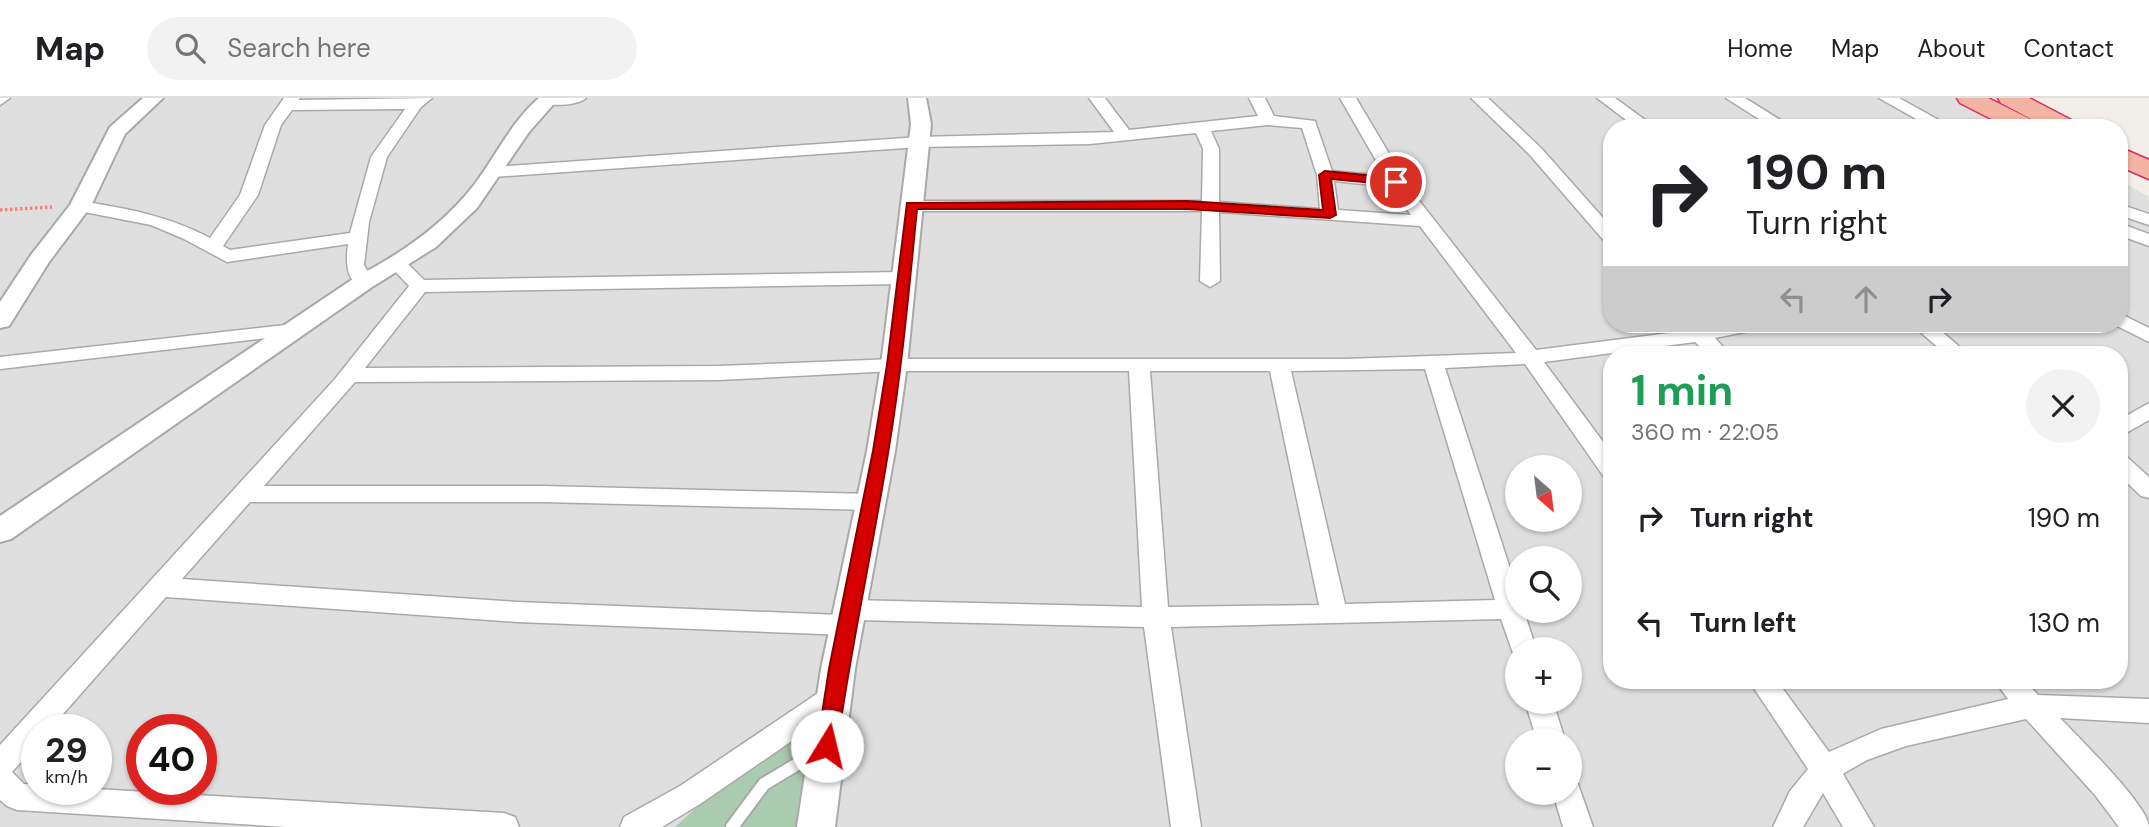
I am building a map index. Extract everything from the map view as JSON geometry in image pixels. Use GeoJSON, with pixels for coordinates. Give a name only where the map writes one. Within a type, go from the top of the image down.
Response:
{"type":"FeatureCollection","features":[{"type":"Feature","properties":{"kind":"highway"},"geometry":{"type":"LineString","coordinates":[[1969,98],[2011,119]]}},
{"type":"Feature","properties":{"kind":"highway"},"geometry":{"type":"LineString","coordinates":[[2010,98],[2051,119]]}},
{"type":"Feature","properties":{"kind":"highway"},"geometry":{"type":"LineString","coordinates":[[2128,160],[2149,171]]}},
{"type":"Feature","properties":{"kind":"highway"},"geometry":{"type":"LineString","coordinates":[[2128,173],[2149,182]]}},
{"type":"Feature","properties":{"kind":"street"},"geometry":{"type":"LineString","coordinates":[[1,318],[39,260],[80,206],[117,131],[154,98]]}},
{"type":"Feature","properties":{"kind":"street"},"geometry":{"type":"LineString","coordinates":[[0,530],[364,282],[398,265],[440,233],[481,190],[537,108],[549,99],[578,98]]}},
{"type":"Feature","properties":{"kind":"street"},"geometry":{"type":"LineString","coordinates":[[816,827],[834,697],[894,365],[921,124],[917,98]]}},
{"type":"Feature","properties":{"kind":"street"},"geometry":{"type":"LineString","coordinates":[[1097,98],[1125,135]]}},
{"type":"Feature","properties":{"kind":"street"},"geometry":{"type":"LineString","coordinates":[[1257,98],[1268,120]]}},
{"type":"Feature","properties":{"kind":"street"},"geometry":{"type":"LineString","coordinates":[[1348,98],[1396,182],[1531,358],[1603,458]]}},
{"type":"Feature","properties":{"kind":"street"},"geometry":{"type":"LineString","coordinates":[[1479,98],[1535,151],[1603,229]]}},
{"type":"Feature","properties":{"kind":"street"},"geometry":{"type":"LineString","coordinates":[[1605,98],[1635,119]]}},
{"type":"Feature","properties":{"kind":"street"},"geometry":{"type":"LineString","coordinates":[[1734,98],[1770,119]]}},
{"type":"Feature","properties":{"kind":"street"},"geometry":{"type":"LineString","coordinates":[[1887,98],[1928,119]]}},
{"type":"Feature","properties":{"kind":"street"},"geometry":{"type":"LineString","coordinates":[[213,247],[249,195],[273,125],[290,101],[420,101]]}},
{"type":"Feature","properties":{"kind":"street"},"geometry":{"type":"LineString","coordinates":[[364,282],[355,265],[358,237],[379,157],[420,101]]}},
{"type":"Feature","properties":{"kind":"street"},"geometry":{"type":"LineString","coordinates":[[493,172],[919,142],[1090,139],[1268,120],[1309,124],[1325,175],[1330,215]]}},
{"type":"Feature","properties":{"kind":"street"},"geometry":{"type":"LineString","coordinates":[[1201,127],[1211,149],[1210,282]]}},
{"type":"Feature","properties":{"kind":"street"},"geometry":{"type":"LineString","coordinates":[[1325,175],[1396,182]]}},
{"type":"Feature","properties":{"kind":"street"},"geometry":{"type":"LineString","coordinates":[[80,206],[149,218],[197,236],[227,256],[358,237]]}},
{"type":"Feature","properties":{"kind":"street"},"geometry":{"type":"LineString","coordinates":[[911,206],[1209,206],[1425,221]]}},
{"type":"Feature","properties":{"kind":"street"},"geometry":{"type":"LineString","coordinates":[[2128,212],[2149,220]]}},
{"type":"Feature","properties":{"kind":"street"},"geometry":{"type":"LineString","coordinates":[[2128,232],[2149,241]]}},
{"type":"Feature","properties":{"kind":"street"},"geometry":{"type":"LineString","coordinates":[[398,265],[419,286],[902,278]]}},
{"type":"Feature","properties":{"kind":"street"},"geometry":{"type":"LineString","coordinates":[[0,765],[349,375],[419,286]]}},
{"type":"Feature","properties":{"kind":"street"},"geometry":{"type":"LineString","coordinates":[[2128,324],[2149,336]]}},
{"type":"Feature","properties":{"kind":"street"},"geometry":{"type":"LineString","coordinates":[[0,363],[294,330]]}},
{"type":"Feature","properties":{"kind":"street"},"geometry":{"type":"LineString","coordinates":[[349,375],[719,373],[894,365],[1139,366],[1433,362],[1531,358],[1672,333]]}},
{"type":"Feature","properties":{"kind":"street"},"geometry":{"type":"LineString","coordinates":[[1698,333],[1711,346]]}},
{"type":"Feature","properties":{"kind":"street"},"geometry":{"type":"LineString","coordinates":[[1932,333],[1948,346]]}},
{"type":"Feature","properties":{"kind":"street"},"geometry":{"type":"LineString","coordinates":[[1433,362],[1505,590]]}},
{"type":"Feature","properties":{"kind":"street"},"geometry":{"type":"LineString","coordinates":[[1279,365],[1334,614]]}},
{"type":"Feature","properties":{"kind":"street"},"geometry":{"type":"LineString","coordinates":[[1139,366],[1156,617],[1186,827]]}},
{"type":"Feature","properties":{"kind":"street"},"geometry":{"type":"LineString","coordinates":[[2128,424],[2149,410]]}},
{"type":"Feature","properties":{"kind":"street"},"geometry":{"type":"LineString","coordinates":[[2128,470],[2149,490]]}},
{"type":"Feature","properties":{"kind":"street"},"geometry":{"type":"LineString","coordinates":[[244,494],[543,494],[871,502]]}},
{"type":"Feature","properties":{"kind":"street"},"geometry":{"type":"LineString","coordinates":[[162,587],[518,612],[848,617],[1156,617],[1505,609]]}},
{"type":"Feature","properties":{"kind":"street"},"geometry":{"type":"LineString","coordinates":[[1768,689],[1825,770],[1858,827]]}},
{"type":"Feature","properties":{"kind":"street"},"geometry":{"type":"LineString","coordinates":[[2015,689],[2105,786],[2137,827]]}},
{"type":"Feature","properties":{"kind":"street"},"geometry":{"type":"LineString","coordinates":[[635,827],[690,795],[834,697]]}},
{"type":"Feature","properties":{"kind":"street"},"geometry":{"type":"LineString","coordinates":[[1788,827],[1794,811],[1808,789],[1825,770],[1849,754],[1875,742],[2032,707],[2149,711]]}},
{"type":"Feature","properties":{"kind":"street"},"geometry":{"type":"LineString","coordinates":[[0,780],[17,797],[504,827]]}},
{"type":"Feature","properties":{"kind":"street"},"geometry":{"type":"LineString","coordinates":[[1572,805],[1578,827]]}},
{"type":"Feature","properties":{"kind":"lane"},"geometry":{"type":"LineString","coordinates":[[732,827],[764,784],[827,746]]}},
{"type":"Feature","properties":{"kind":"path"},"geometry":{"type":"LineString","coordinates":[[0,210],[80,206]]}},
{"type":"Feature","properties":{"kind":"shaded area"},"geometry":{"type":"Polygon","coordinates":[[[0,98],[1976,98],[2012,119],[1603,119],[1603,333],[2128,333],[2128,185],[2149,197],[2149,827],[0,827],[0,98]]]}},
{"type":"Feature","properties":{"kind":"green space"},"geometry":{"type":"Polygon","coordinates":[[[813,728],[800,827],[675,827],[756,760],[813,728]]]}},
{"type":"Feature","properties":{"kind":"route"},"geometry":{"type":"LineString","coordinates":[[827,746],[838,669],[881,451],[894,365],[911,206],[1187,205],[1330,215],[1325,175],[1396,182]]}}]}
